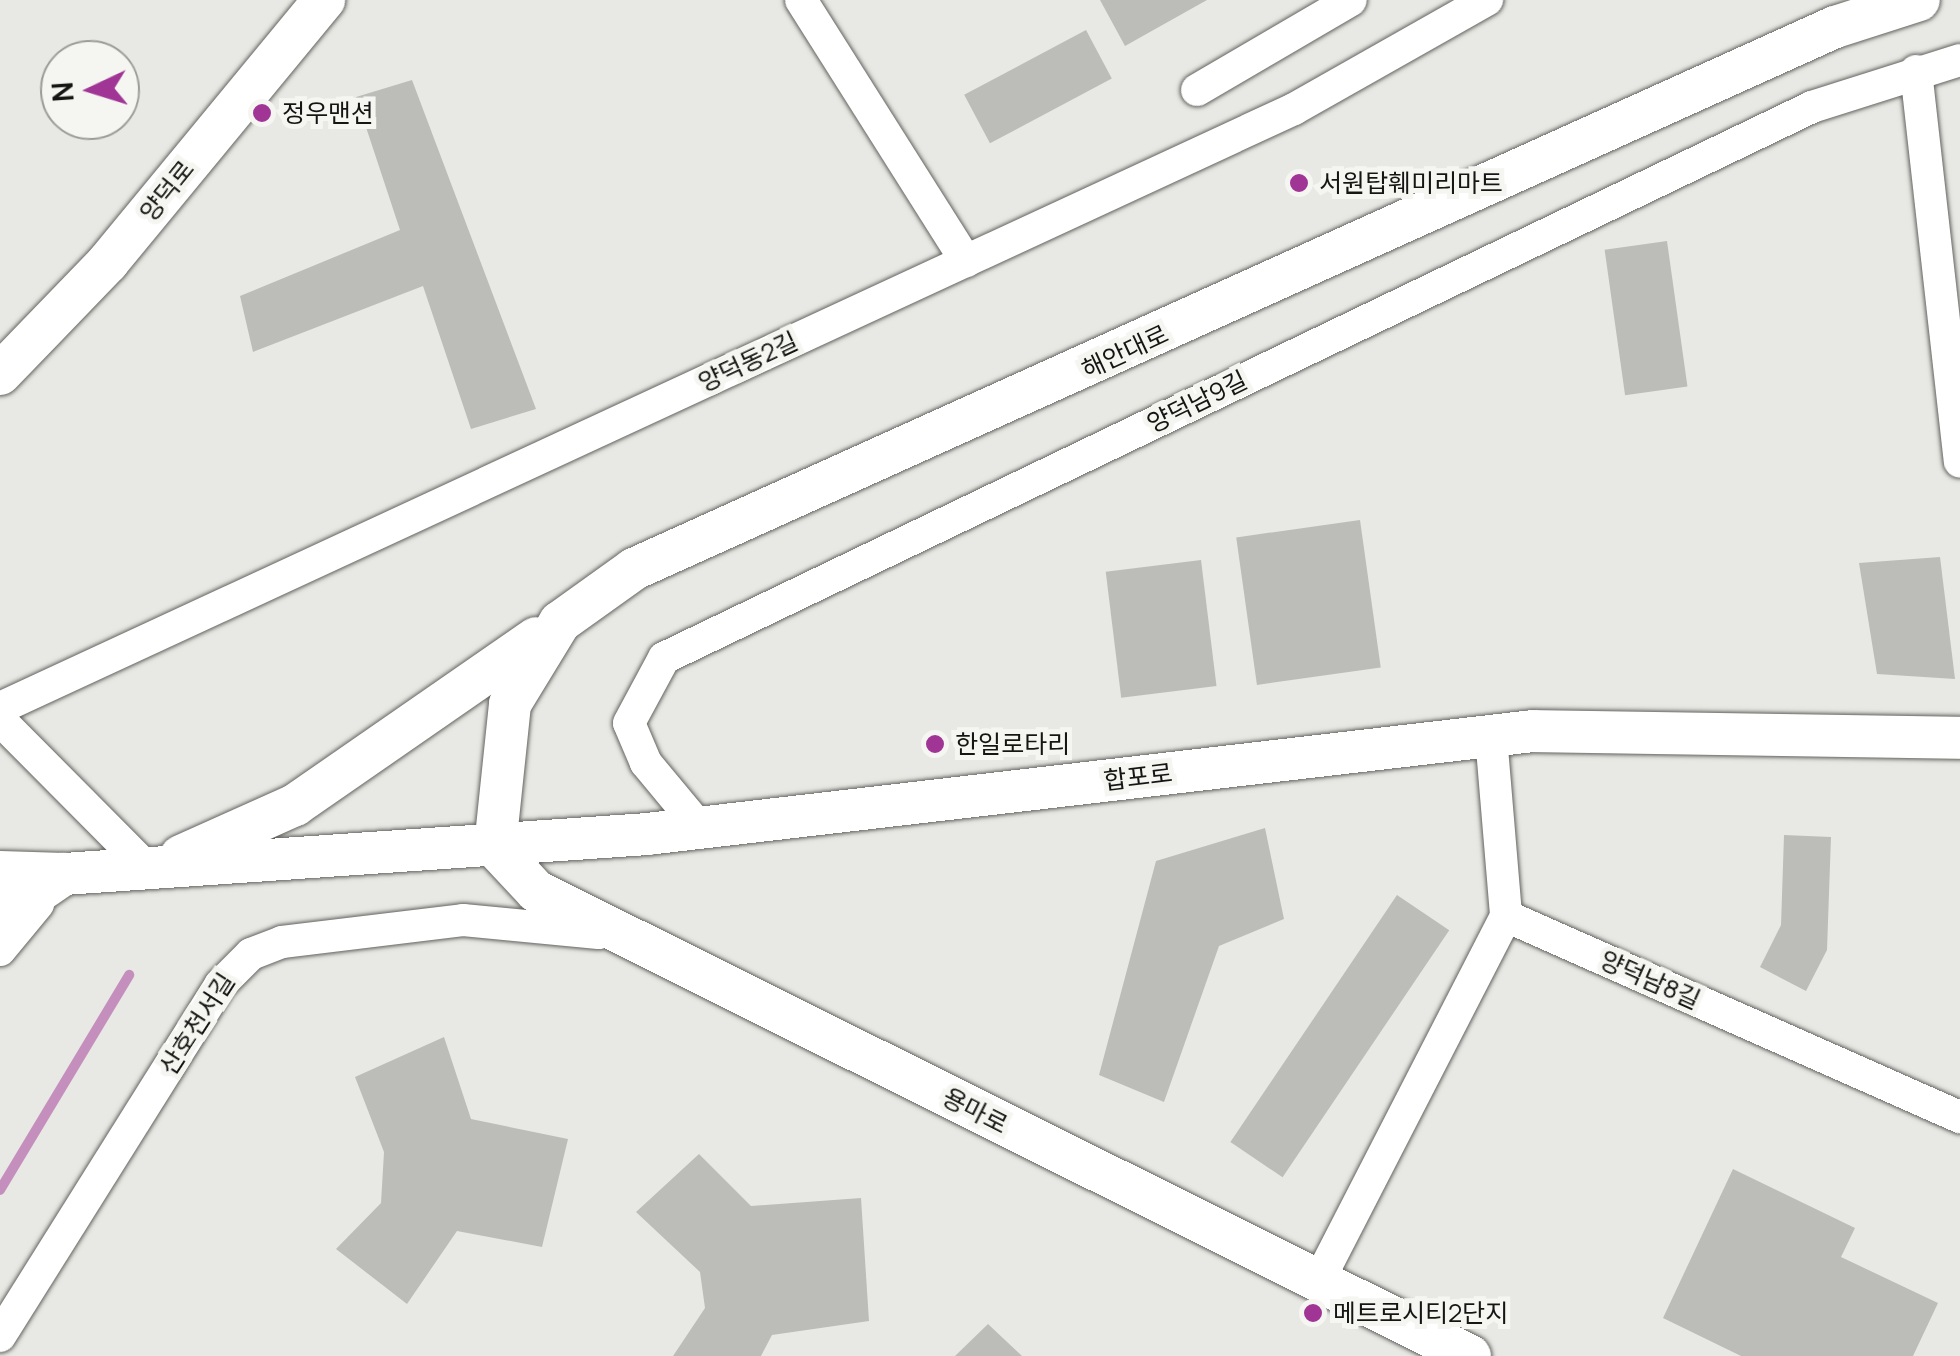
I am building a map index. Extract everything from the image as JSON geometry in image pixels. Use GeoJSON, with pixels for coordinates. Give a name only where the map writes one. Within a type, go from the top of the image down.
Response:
{"type":"FeatureCollection","features":[{"type":"Feature","properties":{"kind":"main road","name":"양덕로"},"geometry":{"type":"LineString","coordinates":[[0,374],[108,262],[324,0]]}},
{"type":"Feature","properties":{"kind":"main road","name":"해안대로"},"geometry":{"type":"LineString","coordinates":[[496,846],[510,704],[535,656],[575,609],[634,570],[1835,27],[1918,0]]}},
{"type":"Feature","properties":{"kind":"main road"},"geometry":{"type":"LineString","coordinates":[[160,868],[295,805],[575,609]]}},
{"type":"Feature","properties":{"kind":"main road","name":"합포로"},"geometry":{"type":"LineString","coordinates":[[0,872],[64,874],[317,859],[700,828],[1491,736],[1960,738]]}},
{"type":"Feature","properties":{"kind":"main road","name":"용마로"},"geometry":{"type":"LineString","coordinates":[[496,846],[536,891],[1317,1284],[1470,1356]]}},
{"type":"Feature","properties":{"kind":"main road"},"geometry":{"type":"LineString","coordinates":[[0,918],[64,874]]}},
{"type":"Feature","properties":{"kind":"street"},"geometry":{"type":"LineString","coordinates":[[801,0],[966,261]]}},
{"type":"Feature","properties":{"kind":"street"},"geometry":{"type":"LineString","coordinates":[[1197,90],[1351,0]]}},
{"type":"Feature","properties":{"kind":"street","name":"양덕동2길"},"geometry":{"type":"LineString","coordinates":[[0,708],[1294,109],[1488,0]]}},
{"type":"Feature","properties":{"kind":"street","name":"양덕남9길"},"geometry":{"type":"LineString","coordinates":[[700,828],[646,763],[629,724],[664,658],[1812,107],[1960,60]]}},
{"type":"Feature","properties":{"kind":"street"},"geometry":{"type":"LineString","coordinates":[[1916,71],[1960,462]]}},
{"type":"Feature","properties":{"kind":"street"},"geometry":{"type":"LineString","coordinates":[[0,720],[160,868]]}},
{"type":"Feature","properties":{"kind":"street"},"geometry":{"type":"LineString","coordinates":[[1317,1284],[1506,916],[1491,736]]}},
{"type":"Feature","properties":{"kind":"street"},"geometry":{"type":"LineString","coordinates":[[0,950],[64,874]]}},
{"type":"Feature","properties":{"kind":"street","name":"양덕남8길"},"geometry":{"type":"LineString","coordinates":[[1506,916],[1960,1117]]}},
{"type":"Feature","properties":{"kind":"street","name":"산호천서길"},"geometry":{"type":"LineString","coordinates":[[0,1336],[220,985],[251,954],[298,940],[463,920],[576,928],[644,945]]}},
{"type":"Feature","properties":{"kind":"building"},"geometry":{"type":"Polygon","coordinates":[[[1100,0],[1207,0],[1125,46],[1100,0]]]}},
{"type":"Feature","properties":{"kind":"building"},"geometry":{"type":"Polygon","coordinates":[[[1086,30],[1112,79],[990,143],[964,95],[1086,30]]]}},
{"type":"Feature","properties":{"kind":"building"},"geometry":{"type":"Polygon","coordinates":[[[412,80],[536,409],[471,429],[423,286],[253,352],[240,296],[400,230],[356,97],[412,80]]]}},
{"type":"Feature","properties":{"kind":"building"},"geometry":{"type":"Polygon","coordinates":[[[1667,241],[1687,387],[1625,395],[1605,250],[1667,241]]]}},
{"type":"Feature","properties":{"kind":"building"},"geometry":{"type":"Polygon","coordinates":[[[1360,520],[1381,668],[1257,685],[1236,537],[1360,520]]]}},
{"type":"Feature","properties":{"kind":"building"},"geometry":{"type":"Polygon","coordinates":[[[1940,557],[1955,679],[1877,674],[1859,563],[1940,557]]]}},
{"type":"Feature","properties":{"kind":"building"},"geometry":{"type":"Polygon","coordinates":[[[1201,560],[1216,686],[1121,698],[1106,572],[1201,560]]]}},
{"type":"Feature","properties":{"kind":"building"},"geometry":{"type":"Polygon","coordinates":[[[1265,828],[1284,919],[1219,946],[1164,1102],[1099,1075],[1156,861],[1265,828]]]}},
{"type":"Feature","properties":{"kind":"building"},"geometry":{"type":"Polygon","coordinates":[[[1784,835],[1831,837],[1827,950],[1806,991],[1760,967],[1781,925],[1784,835]]]}},
{"type":"Feature","properties":{"kind":"building"},"geometry":{"type":"Polygon","coordinates":[[[1397,895],[1449,930],[1283,1177],[1230,1142],[1397,895]]]}},
{"type":"Feature","properties":{"kind":"building"},"geometry":{"type":"Polygon","coordinates":[[[444,1037],[471,1119],[568,1139],[542,1247],[457,1231],[407,1304],[336,1249],[381,1203],[384,1152],[355,1077],[444,1037]]]}},
{"type":"Feature","properties":{"kind":"building"},"geometry":{"type":"Polygon","coordinates":[[[699,1154],[751,1206],[861,1198],[869,1321],[772,1335],[761,1356],[673,1356],[705,1308],[700,1272],[636,1212],[699,1154]]]}},
{"type":"Feature","properties":{"kind":"building"},"geometry":{"type":"Polygon","coordinates":[[[1733,1169],[1855,1228],[1841,1257],[1938,1303],[1913,1356],[1741,1356],[1663,1318],[1733,1169]]]}},
{"type":"Feature","properties":{"kind":"building"},"geometry":{"type":"Polygon","coordinates":[[[988,1324],[1022,1356],[955,1356],[988,1324]]]}},
{"type":"Feature","properties":{"kind":"waterway"},"geometry":{"type":"LineString","coordinates":[[0,1190],[129,975]]}},
{"type":"Feature","properties":{"kind":"place","name":"정우맨션"},"geometry":{"type":"Point","coordinates":[262,113]}},
{"type":"Feature","properties":{"kind":"place","name":"서원탑훼미리마트"},"geometry":{"type":"Point","coordinates":[1299,183]}},
{"type":"Feature","properties":{"kind":"place","name":"한일로타리"},"geometry":{"type":"Point","coordinates":[935,744]}},
{"type":"Feature","properties":{"kind":"place","name":"메트로시티2단지"},"geometry":{"type":"Point","coordinates":[1313,1313]}}]}
